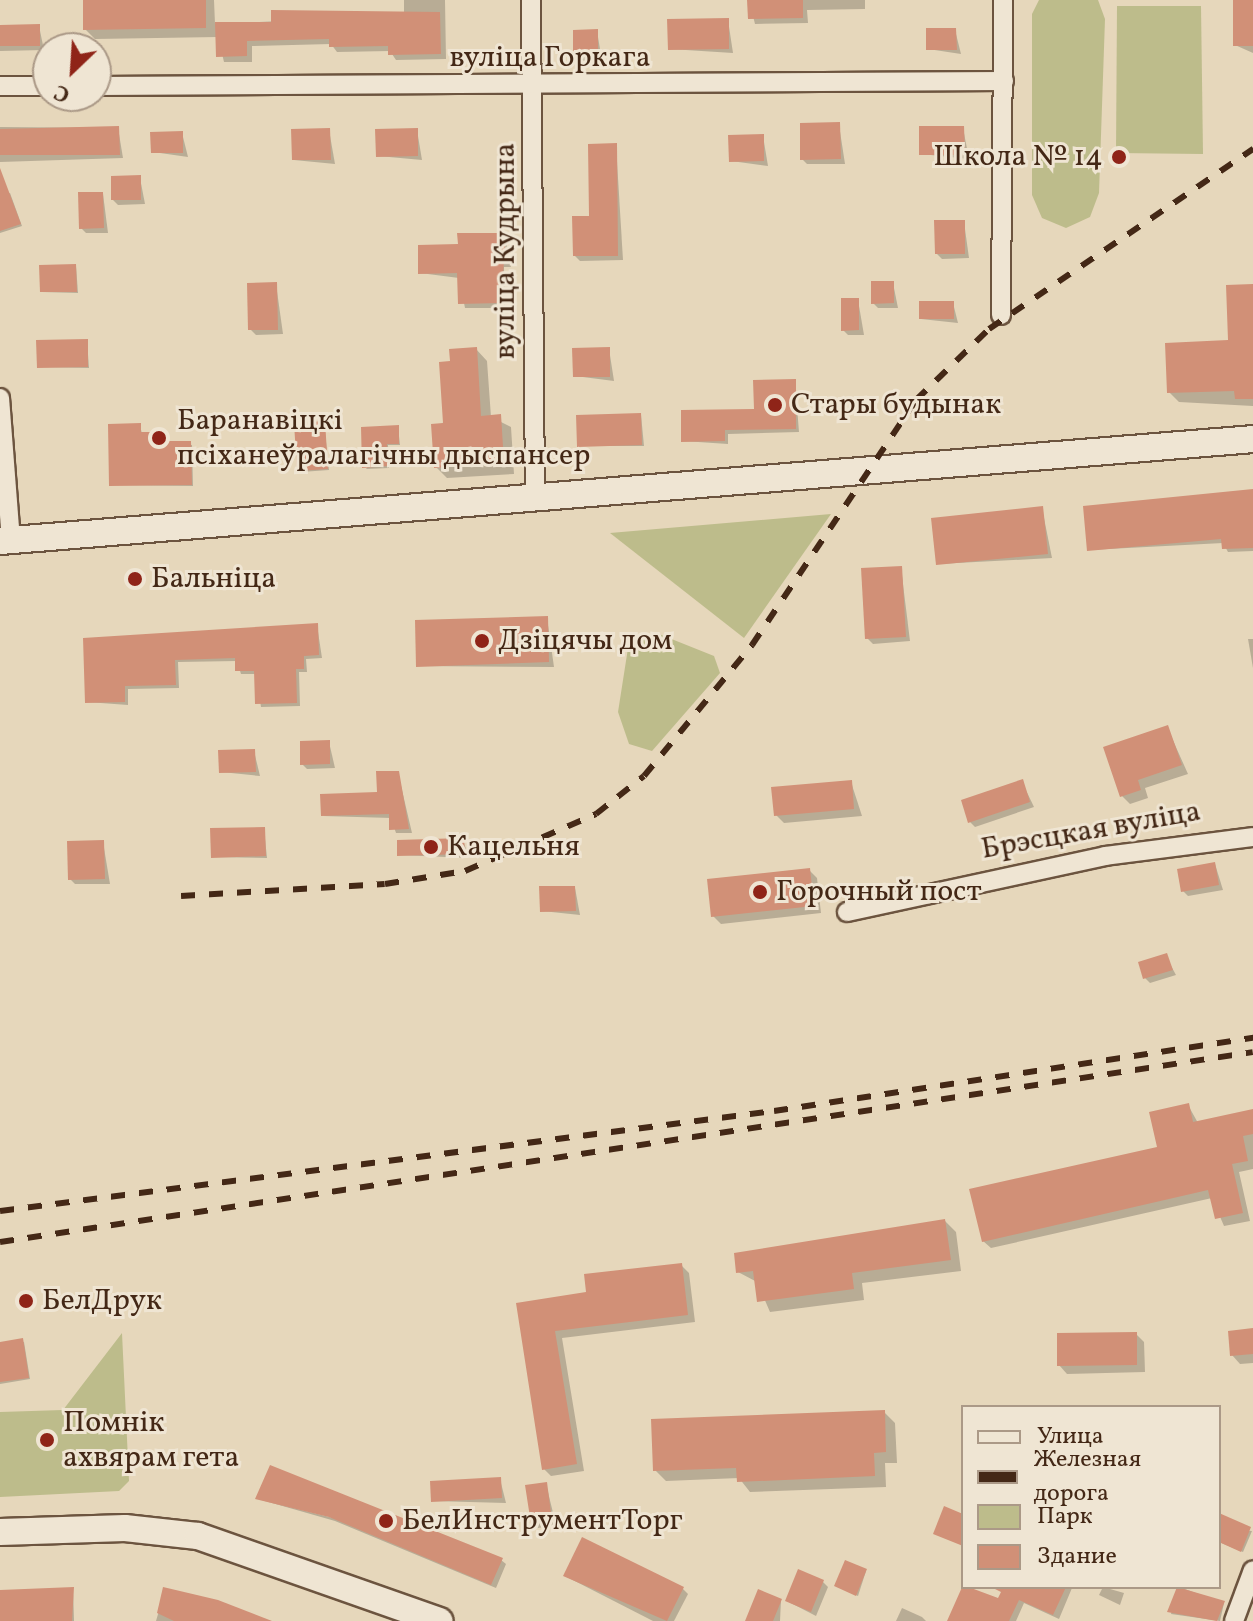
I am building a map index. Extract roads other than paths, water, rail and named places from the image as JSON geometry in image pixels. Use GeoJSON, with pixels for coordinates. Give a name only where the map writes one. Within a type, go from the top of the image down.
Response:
{"type":"FeatureCollection","features":[{"type":"Feature","properties":{"kind":"main road"},"geometry":{"type":"LineString","coordinates":[[6,541],[535,501],[1253,439]]}},
{"type":"Feature","properties":{"kind":"main road"},"geometry":{"type":"LineString","coordinates":[[0,1532],[94,1527],[198,1536],[439,1621]]}},
{"type":"Feature","properties":{"kind":"street","name":"вуліца Кудрына"},"geometry":{"type":"LineString","coordinates":[[531,0],[535,501]]}},
{"type":"Feature","properties":{"kind":"street"},"geometry":{"type":"LineString","coordinates":[[1001,315],[1003,0]]}},
{"type":"Feature","properties":{"kind":"street","name":"вуліца Горкага"},"geometry":{"type":"LineString","coordinates":[[112,86],[1004,81]]}},
{"type":"Feature","properties":{"kind":"street"},"geometry":{"type":"LineString","coordinates":[[0,86],[32,86]]}},
{"type":"Feature","properties":{"kind":"street"},"geometry":{"type":"LineString","coordinates":[[0,398],[6,541]]}},
{"type":"Feature","properties":{"kind":"street","name":"Брэсцкая вуліца"},"geometry":{"type":"LineString","coordinates":[[847,912],[1105,856],[1253,837]]}},
{"type":"Feature","properties":{"kind":"street"},"geometry":{"type":"LineString","coordinates":[[1234,1621],[1251,1581]]}},
{"type":"Feature","properties":{"kind":"railway"},"geometry":{"type":"LineString","coordinates":[[181,896],[385,884],[465,871],[596,814],[644,776],[752,645],[916,400],[989,329],[1253,149]]}},
{"type":"Feature","properties":{"kind":"railway"},"geometry":{"type":"LineString","coordinates":[[0,1211],[774,1111],[1253,1038]]}},
{"type":"Feature","properties":{"kind":"railway"},"geometry":{"type":"LineString","coordinates":[[0,1242],[1253,1052]]}},
{"type":"Feature","properties":{"kind":"place","name":"Школа № 14"},"geometry":{"type":"Point","coordinates":[1119,157]}},
{"type":"Feature","properties":{"kind":"place","name":"Стары будынак"},"geometry":{"type":"Point","coordinates":[775,405]}},
{"type":"Feature","properties":{"kind":"place","name":"Баранавіцкі псіханеўралагічны дыспансер"},"geometry":{"type":"Point","coordinates":[159,438]}},
{"type":"Feature","properties":{"kind":"place","name":"Бальніца"},"geometry":{"type":"Point","coordinates":[135,579]}},
{"type":"Feature","properties":{"kind":"place","name":"Дзіцячы дом"},"geometry":{"type":"Point","coordinates":[482,641]}},
{"type":"Feature","properties":{"kind":"place","name":"Кацельня"},"geometry":{"type":"Point","coordinates":[431,847]}},
{"type":"Feature","properties":{"kind":"place","name":"Горочный пост"},"geometry":{"type":"Point","coordinates":[760,892]}},
{"type":"Feature","properties":{"kind":"place","name":"БелДрук"},"geometry":{"type":"Point","coordinates":[26,1301]}},
{"type":"Feature","properties":{"kind":"place","name":"Помнік ахвярам гета"},"geometry":{"type":"Point","coordinates":[47,1440]}},
{"type":"Feature","properties":{"kind":"place","name":"БелИнструментТорг"},"geometry":{"type":"Point","coordinates":[386,1521]}}]}
